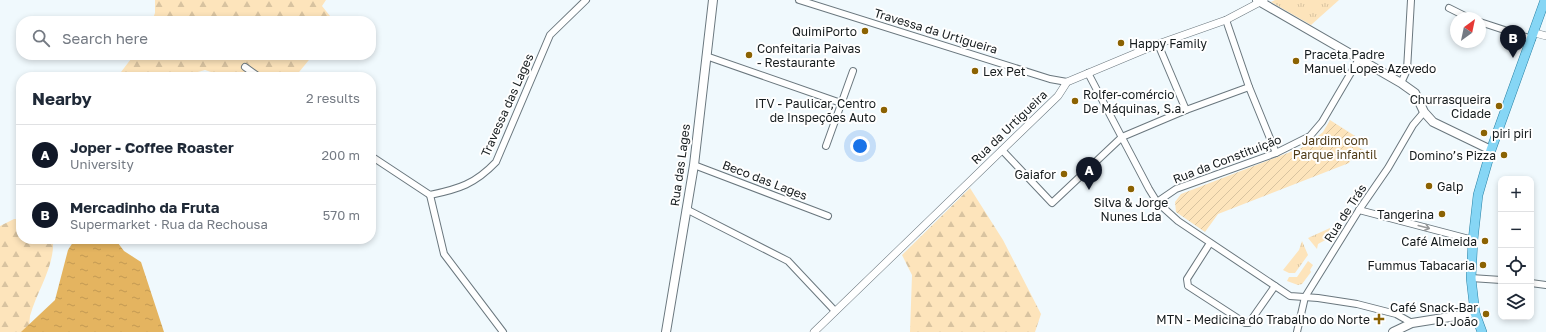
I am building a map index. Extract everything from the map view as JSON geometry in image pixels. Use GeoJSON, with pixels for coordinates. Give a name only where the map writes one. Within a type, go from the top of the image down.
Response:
{"type":"FeatureCollection","features":[{"type":"Feature","properties":{"kind":"main road","name":"Rua das Lages"},"geometry":{"type":"LineString","coordinates":[[666,332],[694,165],[713,0]]}},
{"type":"Feature","properties":{"kind":"main road"},"geometry":{"type":"LineString","coordinates":[[1482,332],[1475,313],[1471,278],[1473,240],[1478,195],[1491,150],[1545,0]]}},
{"type":"Feature","properties":{"kind":"main road"},"geometry":{"type":"LineString","coordinates":[[1260,1],[1401,83],[1415,93],[1424,112],[1433,122],[1491,150]]}},
{"type":"Feature","properties":{"kind":"main road"},"geometry":{"type":"LineString","coordinates":[[1393,332],[1412,323],[1475,313]]}},
{"type":"Feature","properties":{"kind":"street","name":"Travessa das Lages"},"geometry":{"type":"LineString","coordinates":[[430,196],[457,190],[484,175],[496,162],[550,36],[586,0]]}},
{"type":"Feature","properties":{"kind":"street","name":"Travessa da Urtigueira"},"geometry":{"type":"LineString","coordinates":[[799,0],[1067,82]]}},
{"type":"Feature","properties":{"kind":"street"},"geometry":{"type":"LineString","coordinates":[[1401,83],[1407,70],[1411,0]]}},
{"type":"Feature","properties":{"kind":"street"},"geometry":{"type":"LineString","coordinates":[[1067,82],[1158,44],[1226,20],[1260,1]]}},
{"type":"Feature","properties":{"kind":"street"},"geometry":{"type":"LineString","coordinates":[[1449,8],[1457,12]]}},
{"type":"Feature","properties":{"kind":"street"},"geometry":{"type":"LineString","coordinates":[[1226,20],[1276,153]]}},
{"type":"Feature","properties":{"kind":"street"},"geometry":{"type":"LineString","coordinates":[[1486,24],[1533,36],[1546,36]]}},
{"type":"Feature","properties":{"kind":"street"},"geometry":{"type":"LineString","coordinates":[[1158,44],[1186,110]]}},
{"type":"Feature","properties":{"kind":"street"},"geometry":{"type":"LineString","coordinates":[[706,56],[841,103]]}},
{"type":"Feature","properties":{"kind":"street","name":"Rua da Constituição"},"geometry":{"type":"LineString","coordinates":[[1157,202],[1176,189],[1276,153],[1310,136],[1322,122],[1359,59]]}},
{"type":"Feature","properties":{"kind":"street"},"geometry":{"type":"LineString","coordinates":[[245,67],[252,72]]}},
{"type":"Feature","properties":{"kind":"street"},"geometry":{"type":"LineString","coordinates":[[826,146],[853,71]]}},
{"type":"Feature","properties":{"kind":"street"},"geometry":{"type":"LineString","coordinates":[[1088,73],[1149,189],[1157,202],[1178,221],[1290,296],[1357,304],[1396,314],[1412,323]]}},
{"type":"Feature","properties":{"kind":"street","name":"Rua da Urtigueira"},"geometry":{"type":"LineString","coordinates":[[814,332],[1058,96],[1067,82]]}},
{"type":"Feature","properties":{"kind":"street"},"geometry":{"type":"LineString","coordinates":[[1002,150],[1052,203],[1122,137],[1186,110],[1250,87]]}},
{"type":"Feature","properties":{"kind":"street","name":"Rua de Trás"},"geometry":{"type":"LineString","coordinates":[[1297,332],[1305,297],[1388,168],[1413,125],[1424,112]]}},
{"type":"Feature","properties":{"kind":"street"},"geometry":{"type":"LineString","coordinates":[[376,159],[430,196],[444,254],[503,332]]}},
{"type":"Feature","properties":{"kind":"street","name":"Beco das Lages"},"geometry":{"type":"LineString","coordinates":[[694,165],[828,216]]}},
{"type":"Feature","properties":{"kind":"street"},"geometry":{"type":"LineString","coordinates":[[686,210],[788,261],[835,311]]}},
{"type":"Feature","properties":{"kind":"street"},"geometry":{"type":"LineString","coordinates":[[1360,210],[1473,240]]}},
{"type":"Feature","properties":{"kind":"street"},"geometry":{"type":"LineString","coordinates":[[1210,243],[1187,279],[1188,286],[1245,323],[1249,323],[1275,286]]}},
{"type":"Feature","properties":{"kind":"street"},"geometry":{"type":"LineString","coordinates":[[1471,278],[1498,280]]}},
{"type":"Feature","properties":{"kind":"street"},"geometry":{"type":"LineString","coordinates":[[1534,283],[1546,285]]}},
{"type":"Feature","properties":{"kind":"green space"},"geometry":{"type":"Polygon","coordinates":[[[155,0],[326,0],[322,6],[330,16],[154,16],[155,0]]]}},
{"type":"Feature","properties":{"kind":"green space"},"geometry":{"type":"Polygon","coordinates":[[[1275,0],[1339,0],[1311,25],[1271,2],[1275,0]]]}},
{"type":"Feature","properties":{"kind":"green space"},"geometry":{"type":"Polygon","coordinates":[[[130,60],[309,60],[299,72],[211,72],[205,70],[198,72],[121,72],[130,60]]]}},
{"type":"Feature","properties":{"kind":"green space","name":"Jardim com Parque infantil"},"geometry":{"type":"Polygon","coordinates":[[[1330,120],[1362,142],[1358,147],[1364,150],[1354,154],[1349,163],[1218,214],[1205,232],[1176,212],[1175,202],[1181,194],[1306,146],[1323,132],[1330,120]]]}},
{"type":"Feature","properties":{"kind":"green space"},"geometry":{"type":"Polygon","coordinates":[[[970,188],[1003,240],[1041,314],[1035,332],[910,332],[912,275],[902,255],[970,188]]]}},
{"type":"Feature","properties":{"kind":"green space"},"geometry":{"type":"Polygon","coordinates":[[[16,219],[16,244],[53,244],[48,269],[30,316],[29,332],[0,332],[0,226],[16,219]]]}},
{"type":"Feature","properties":{"kind":"green space"},"geometry":{"type":"Polygon","coordinates":[[[1330,228],[1329,238],[1318,244],[1317,249],[1308,238],[1330,228]]]}},
{"type":"Feature","properties":{"kind":"green space"},"geometry":{"type":"Polygon","coordinates":[[[1302,241],[1308,255],[1295,273],[1289,273],[1283,270],[1299,250],[1302,241]]]}},
{"type":"Feature","properties":{"kind":"green space"},"geometry":{"type":"Polygon","coordinates":[[[1308,261],[1313,265],[1310,270],[1311,272],[1302,284],[1298,285],[1287,281],[1289,277],[1297,277],[1308,261]]]}},
{"type":"Feature","properties":{"kind":"water"},"geometry":{"type":"Polygon","coordinates":[[[72,244],[119,244],[124,251],[141,262],[164,332],[21,332],[55,300],[68,250],[72,244]]]}},
{"type":"Feature","properties":{"kind":"place","name":"QuimiPorto"},"geometry":{"type":"Point","coordinates":[865,31]}},
{"type":"Feature","properties":{"kind":"place","name":"Happy Family"},"geometry":{"type":"Point","coordinates":[1121,43]}},
{"type":"Feature","properties":{"kind":"place","name":"Confeitaria Paivas - Restaurante"},"geometry":{"type":"Point","coordinates":[749,55]}},
{"type":"Feature","properties":{"kind":"place","name":"Mercadinho da Fruta"},"geometry":{"type":"Point","coordinates":[1513,58]}},
{"type":"Feature","properties":{"kind":"place","name":"Praceta Padre Manuel Lopes Azevedo"},"geometry":{"type":"Point","coordinates":[1296,61]}},
{"type":"Feature","properties":{"kind":"place","name":"Lex Pet"},"geometry":{"type":"Point","coordinates":[975,71]}},
{"type":"Feature","properties":{"kind":"place","name":"Rolfer-comércio De Máquinas, S.a."},"geometry":{"type":"Point","coordinates":[1075,101]}},
{"type":"Feature","properties":{"kind":"place","name":"Churrasqueira Cidade"},"geometry":{"type":"Point","coordinates":[1499,106]}},
{"type":"Feature","properties":{"kind":"place","name":"ITV - Paulicar, Centro de Inspeções Auto"},"geometry":{"type":"Point","coordinates":[884,110]}},
{"type":"Feature","properties":{"kind":"place","name":"piri piri"},"geometry":{"type":"Point","coordinates":[1484,133]}},
{"type":"Feature","properties":{"kind":"place","name":"Domino’s Pizza"},"geometry":{"type":"Point","coordinates":[1504,155]}},
{"type":"Feature","properties":{"kind":"place","name":"Gaiafor"},"geometry":{"type":"Point","coordinates":[1064,174]}},
{"type":"Feature","properties":{"kind":"place","name":"Galp"},"geometry":{"type":"Point","coordinates":[1429,186]}},
{"type":"Feature","properties":{"kind":"place","name":"Silva & Jorge Nunes Lda"},"geometry":{"type":"Point","coordinates":[1131,189]}},
{"type":"Feature","properties":{"kind":"place","name":"Joper - Coffee Roaster"},"geometry":{"type":"Point","coordinates":[1089,190]}},
{"type":"Feature","properties":{"kind":"place","name":"Tangerina"},"geometry":{"type":"Point","coordinates":[1442,214]}},
{"type":"Feature","properties":{"kind":"place","name":"Café Almeida"},"geometry":{"type":"Point","coordinates":[1485,241]}},
{"type":"Feature","properties":{"kind":"place","name":"Fummus Tabacaria"},"geometry":{"type":"Point","coordinates":[1483,265]}},
{"type":"Feature","properties":{"kind":"place","name":"Café Snack-Bar D. João"},"geometry":{"type":"Point","coordinates":[1486,314]}},
{"type":"Feature","properties":{"kind":"place","name":"MTN - Medicina do Trabalho do Norte"},"geometry":{"type":"Point","coordinates":[1379,319]}}]}
